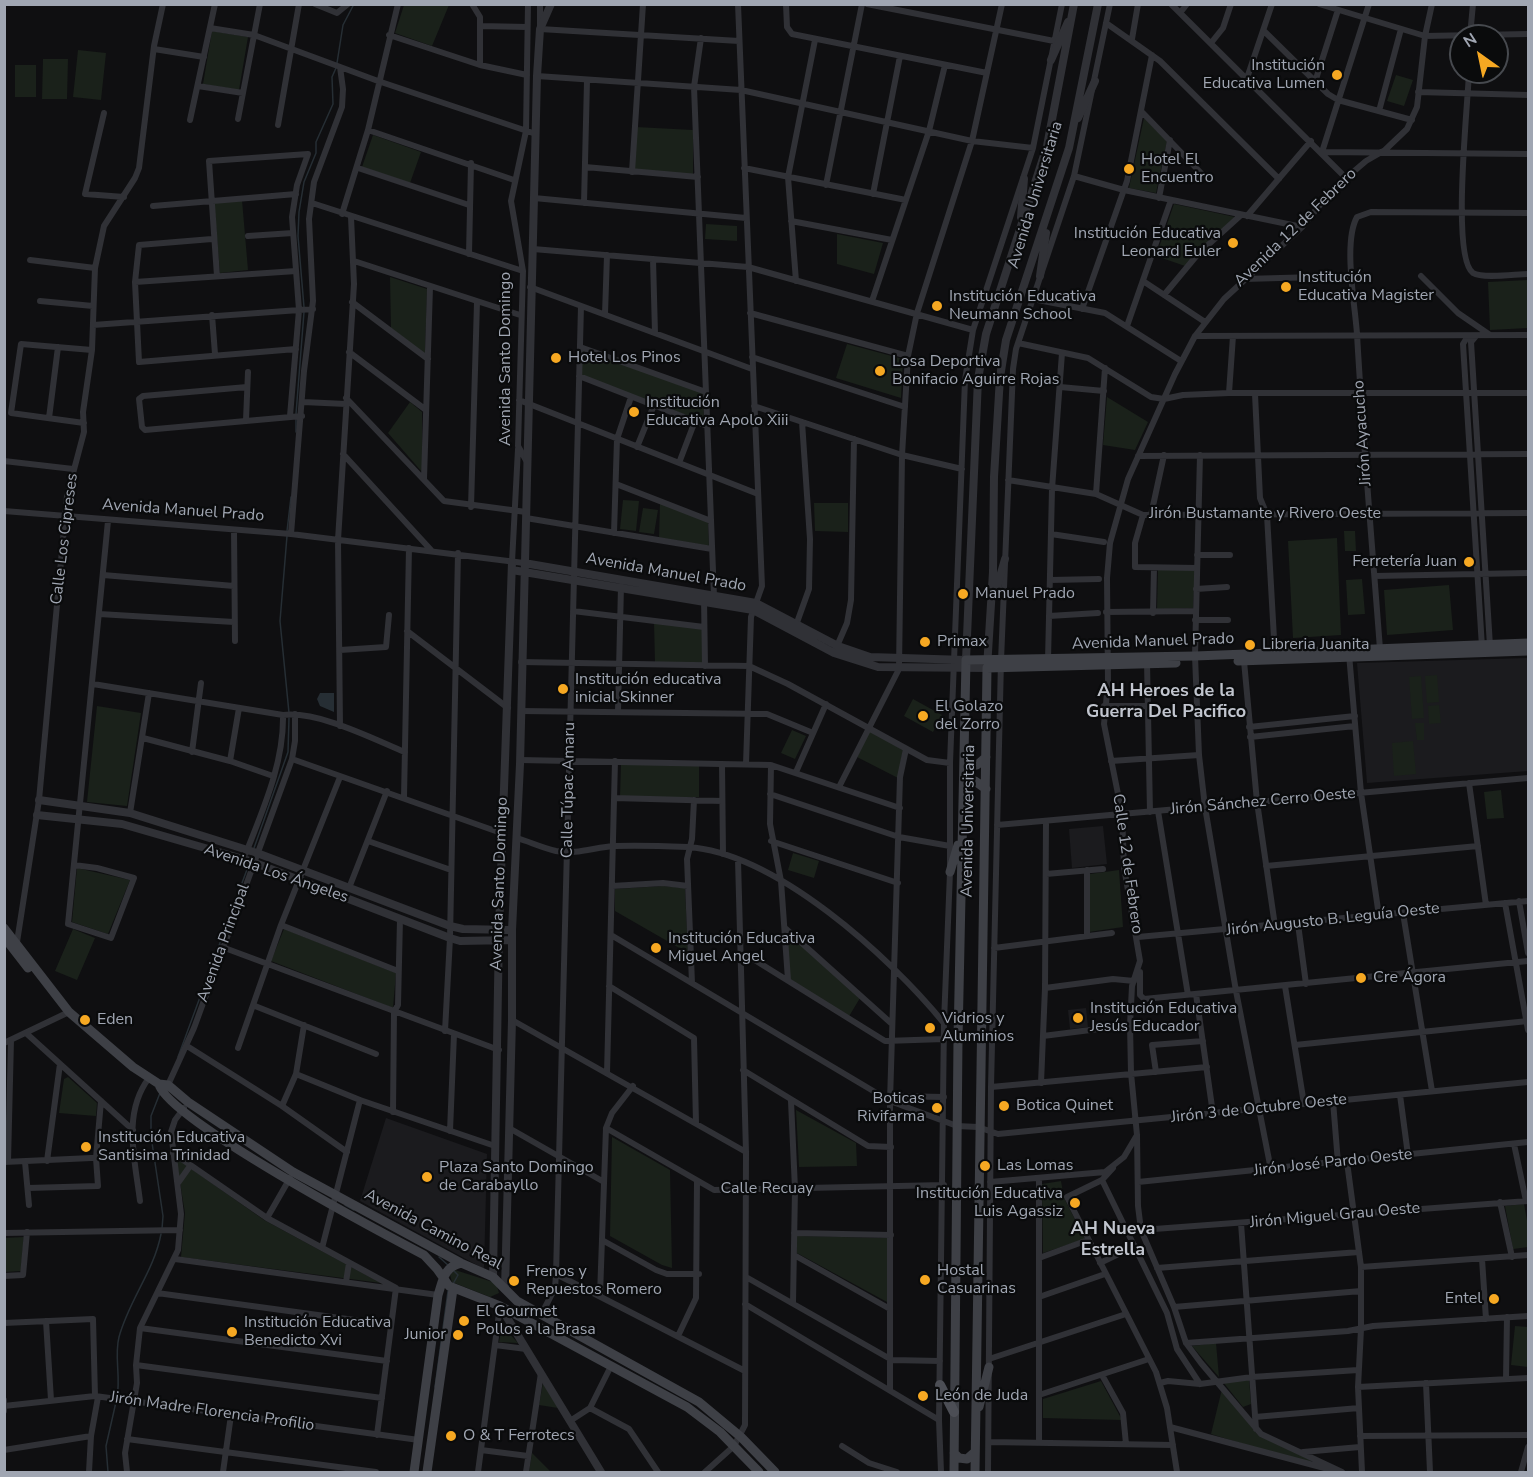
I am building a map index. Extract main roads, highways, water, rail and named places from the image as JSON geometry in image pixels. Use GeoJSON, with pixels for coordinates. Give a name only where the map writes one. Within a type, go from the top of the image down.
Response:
{"type":"FeatureCollection","features":[{"type":"Feature","properties":{"kind":"main road","name":"Avenida Manuel Prado"},"geometry":{"type":"LineString","coordinates":[[966,664],[1349,654],[1486,649],[1528,644]]}},
{"type":"Feature","properties":{"kind":"main road","name":"Avenida Manuel Prado"},"geometry":{"type":"LineString","coordinates":[[1349,654],[1380,649],[1528,651]]}},
{"type":"Feature","properties":{"kind":"main road","name":"Avenida Manuel Prado"},"geometry":{"type":"LineString","coordinates":[[1195,659],[1244,661],[1275,656]]}},
{"type":"Feature","properties":{"kind":"main road","name":"Avenida Manuel Prado"},"geometry":{"type":"LineString","coordinates":[[1001,664],[1048,660],[1106,662]]}},
{"type":"Feature","properties":{"kind":"main road","name":"Avenida Universitaria"},"geometry":{"type":"LineString","coordinates":[[954,1473],[957,1126],[966,664]]}},
{"type":"Feature","properties":{"kind":"main road","name":"Avenida Universitaria"},"geometry":{"type":"LineString","coordinates":[[975,1473],[978,1127],[987,664]]}},
{"type":"Feature","properties":{"kind":"main road"},"geometry":{"type":"LineString","coordinates":[[965,758],[970,764],[977,765],[986,756]]}},
{"type":"Feature","properties":{"kind":"main road"},"geometry":{"type":"LineString","coordinates":[[964,788],[975,781],[986,789]]}},
{"type":"Feature","properties":{"kind":"main road"},"geometry":{"type":"LineString","coordinates":[[950,872],[962,831]]}},
{"type":"Feature","properties":{"kind":"main road","name":"Avenida Camino Real"},"geometry":{"type":"LineString","coordinates":[[4,928],[66,1008]]}},
{"type":"Feature","properties":{"kind":"main road","name":"Avenida Camino Real"},"geometry":{"type":"LineString","coordinates":[[4,937],[44,989],[133,1067],[149,1078],[164,1084],[161,1091],[335,1196],[461,1263],[493,1277],[518,1301],[541,1315],[680,1390],[717,1415],[775,1473]]}},
{"type":"Feature","properties":{"kind":"main road","name":"Avenida Camino Real"},"geometry":{"type":"LineString","coordinates":[[185,1106],[288,1181],[424,1255],[437,1269],[443,1280],[453,1288],[500,1306],[687,1407],[734,1446],[759,1473]]}},
{"type":"Feature","properties":{"kind":"main road"},"geometry":{"type":"LineString","coordinates":[[414,1473],[438,1295],[450,1267],[461,1263]]}},
{"type":"Feature","properties":{"kind":"main road"},"geometry":{"type":"LineString","coordinates":[[427,1473],[453,1288]]}},
{"type":"Feature","properties":{"kind":"main road","name":"Avenida Santo Domingo"},"geometry":{"type":"LineString","coordinates":[[500,1306],[504,1300],[505,1289]]}},
{"type":"Feature","properties":{"kind":"main road"},"geometry":{"type":"LineString","coordinates":[[975,1421],[989,1363]]}},
{"type":"Feature","properties":{"kind":"main road"},"geometry":{"type":"LineString","coordinates":[[940,1384],[954,1412]]}},
{"type":"Feature","properties":{"kind":"main road"},"geometry":{"type":"LineString","coordinates":[[954,1454],[963,1460],[970,1458],[975,1452]]}},
{"type":"Feature","properties":{"kind":"waterway"},"geometry":{"type":"LineString","coordinates":[[337,63],[343,25],[354,4]]}},
{"type":"Feature","properties":{"kind":"waterway"},"geometry":{"type":"LineString","coordinates":[[304,307],[298,236],[299,212],[304,182],[316,153],[316,142],[333,104],[332,77],[336,68]]}},
{"type":"Feature","properties":{"kind":"waterway"},"geometry":{"type":"LineString","coordinates":[[296,414],[304,312]]}},
{"type":"Feature","properties":{"kind":"waterway"},"geometry":{"type":"LineString","coordinates":[[296,419],[296,432]]}},
{"type":"Feature","properties":{"kind":"waterway"},"geometry":{"type":"LineString","coordinates":[[287,531],[291,497]]}},
{"type":"Feature","properties":{"kind":"waterway"},"geometry":{"type":"LineString","coordinates":[[287,536],[280,621],[289,713]]}},
{"type":"Feature","properties":{"kind":"waterway"},"geometry":{"type":"LineString","coordinates":[[254,848],[288,752],[289,718]]}},
{"type":"Feature","properties":{"kind":"waterway"},"geometry":{"type":"LineString","coordinates":[[178,1057],[249,864]]}},
{"type":"Feature","properties":{"kind":"waterway"},"geometry":{"type":"LineString","coordinates":[[160,1093],[151,1116],[151,1136],[163,1216],[162,1229]]}},
{"type":"Feature","properties":{"kind":"waterway"},"geometry":{"type":"LineString","coordinates":[[345,1205],[354,1210]]}},
{"type":"Feature","properties":{"kind":"waterway"},"geometry":{"type":"LineString","coordinates":[[117,1397],[119,1337],[123,1323],[158,1248],[161,1234]]}},
{"type":"Feature","properties":{"kind":"waterway"},"geometry":{"type":"LineString","coordinates":[[439,1257],[449,1266]]}},
{"type":"Feature","properties":{"kind":"waterway"},"geometry":{"type":"LineString","coordinates":[[453,1284],[458,1275],[454,1271]]}},
{"type":"Feature","properties":{"kind":"waterway"},"geometry":{"type":"LineString","coordinates":[[435,1387],[448,1291]]}},
{"type":"Feature","properties":{"kind":"waterway"},"geometry":{"type":"LineString","coordinates":[[108,1472],[106,1446],[116,1402]]}},
{"type":"Feature","properties":{"kind":"place","name":"Institución Educativa Lumen"},"geometry":{"type":"Point","coordinates":[1337,75]}},
{"type":"Feature","properties":{"kind":"place","name":"Hotel El Encuentro"},"geometry":{"type":"Point","coordinates":[1129,169]}},
{"type":"Feature","properties":{"kind":"place","name":"Institución Educativa Leonard Euler"},"geometry":{"type":"Point","coordinates":[1233,243]}},
{"type":"Feature","properties":{"kind":"place","name":"Institución Educativa Magister"},"geometry":{"type":"Point","coordinates":[1286,287]}},
{"type":"Feature","properties":{"kind":"place","name":"Institución Educativa Neumann School"},"geometry":{"type":"Point","coordinates":[937,306]}},
{"type":"Feature","properties":{"kind":"place","name":"Hotel Los Pinos"},"geometry":{"type":"Point","coordinates":[556,358]}},
{"type":"Feature","properties":{"kind":"place","name":"Losa Deportiva Bonifacio Aguirre Rojas"},"geometry":{"type":"Point","coordinates":[880,371]}},
{"type":"Feature","properties":{"kind":"place","name":"Institución Educativa Apolo Xiii"},"geometry":{"type":"Point","coordinates":[634,412]}},
{"type":"Feature","properties":{"kind":"place","name":"Ferretería Juan"},"geometry":{"type":"Point","coordinates":[1469,562]}},
{"type":"Feature","properties":{"kind":"place","name":"Manuel Prado"},"geometry":{"type":"Point","coordinates":[963,594]}},
{"type":"Feature","properties":{"kind":"place","name":"Primax"},"geometry":{"type":"Point","coordinates":[925,642]}},
{"type":"Feature","properties":{"kind":"place","name":"Libreria Juanita"},"geometry":{"type":"Point","coordinates":[1250,645]}},
{"type":"Feature","properties":{"kind":"place","name":"Institución educativa inicial Skinner"},"geometry":{"type":"Point","coordinates":[563,689]}},
{"type":"Feature","properties":{"kind":"place","name":"El Golazo del Zorro"},"geometry":{"type":"Point","coordinates":[923,716]}},
{"type":"Feature","properties":{"kind":"place","name":"Institución Educativa Miguel Angel"},"geometry":{"type":"Point","coordinates":[656,948]}},
{"type":"Feature","properties":{"kind":"place","name":"Cre Ágora"},"geometry":{"type":"Point","coordinates":[1361,978]}},
{"type":"Feature","properties":{"kind":"place","name":"Institución Educativa Jesús Educador"},"geometry":{"type":"Point","coordinates":[1078,1018]}},
{"type":"Feature","properties":{"kind":"place","name":"Eden"},"geometry":{"type":"Point","coordinates":[85,1020]}},
{"type":"Feature","properties":{"kind":"place","name":"Vidrios y Aluminios"},"geometry":{"type":"Point","coordinates":[930,1028]}},
{"type":"Feature","properties":{"kind":"place","name":"Botica Quinet"},"geometry":{"type":"Point","coordinates":[1004,1106]}},
{"type":"Feature","properties":{"kind":"place","name":"Boticas Rivifarma"},"geometry":{"type":"Point","coordinates":[937,1108]}},
{"type":"Feature","properties":{"kind":"place","name":"Institución Educativa Santisima Trinidad"},"geometry":{"type":"Point","coordinates":[86,1147]}},
{"type":"Feature","properties":{"kind":"place","name":"Las Lomas"},"geometry":{"type":"Point","coordinates":[985,1166]}},
{"type":"Feature","properties":{"kind":"place","name":"Plaza Santo Domingo de Carabayllo"},"geometry":{"type":"Point","coordinates":[427,1177]}},
{"type":"Feature","properties":{"kind":"place","name":"Institución Educativa Luis Agassiz"},"geometry":{"type":"Point","coordinates":[1075,1203]}},
{"type":"Feature","properties":{"kind":"place","name":"Hostal Casuarinas"},"geometry":{"type":"Point","coordinates":[925,1280]}},
{"type":"Feature","properties":{"kind":"place","name":"Frenos y Repuestos Romero"},"geometry":{"type":"Point","coordinates":[514,1281]}},
{"type":"Feature","properties":{"kind":"place","name":"Entel"},"geometry":{"type":"Point","coordinates":[1494,1299]}},
{"type":"Feature","properties":{"kind":"place","name":"El Gourmet Pollos a la Brasa"},"geometry":{"type":"Point","coordinates":[464,1321]}},
{"type":"Feature","properties":{"kind":"place","name":"Institución Educativa Benedicto Xvi"},"geometry":{"type":"Point","coordinates":[232,1332]}},
{"type":"Feature","properties":{"kind":"place","name":"Junior"},"geometry":{"type":"Point","coordinates":[458,1335]}},
{"type":"Feature","properties":{"kind":"place","name":"León de Juda"},"geometry":{"type":"Point","coordinates":[923,1396]}},
{"type":"Feature","properties":{"kind":"place","name":"O & T Ferrotecs"},"geometry":{"type":"Point","coordinates":[451,1436]}},
{"type":"Feature","properties":{"kind":"district","name":"AH Heroes de la Guerra Del Pacifico"},"geometry":{"type":"Point","coordinates":[1166,702]}},
{"type":"Feature","properties":{"kind":"district","name":"AH Nueva Estrella"},"geometry":{"type":"Point","coordinates":[1113,1240]}}]}
